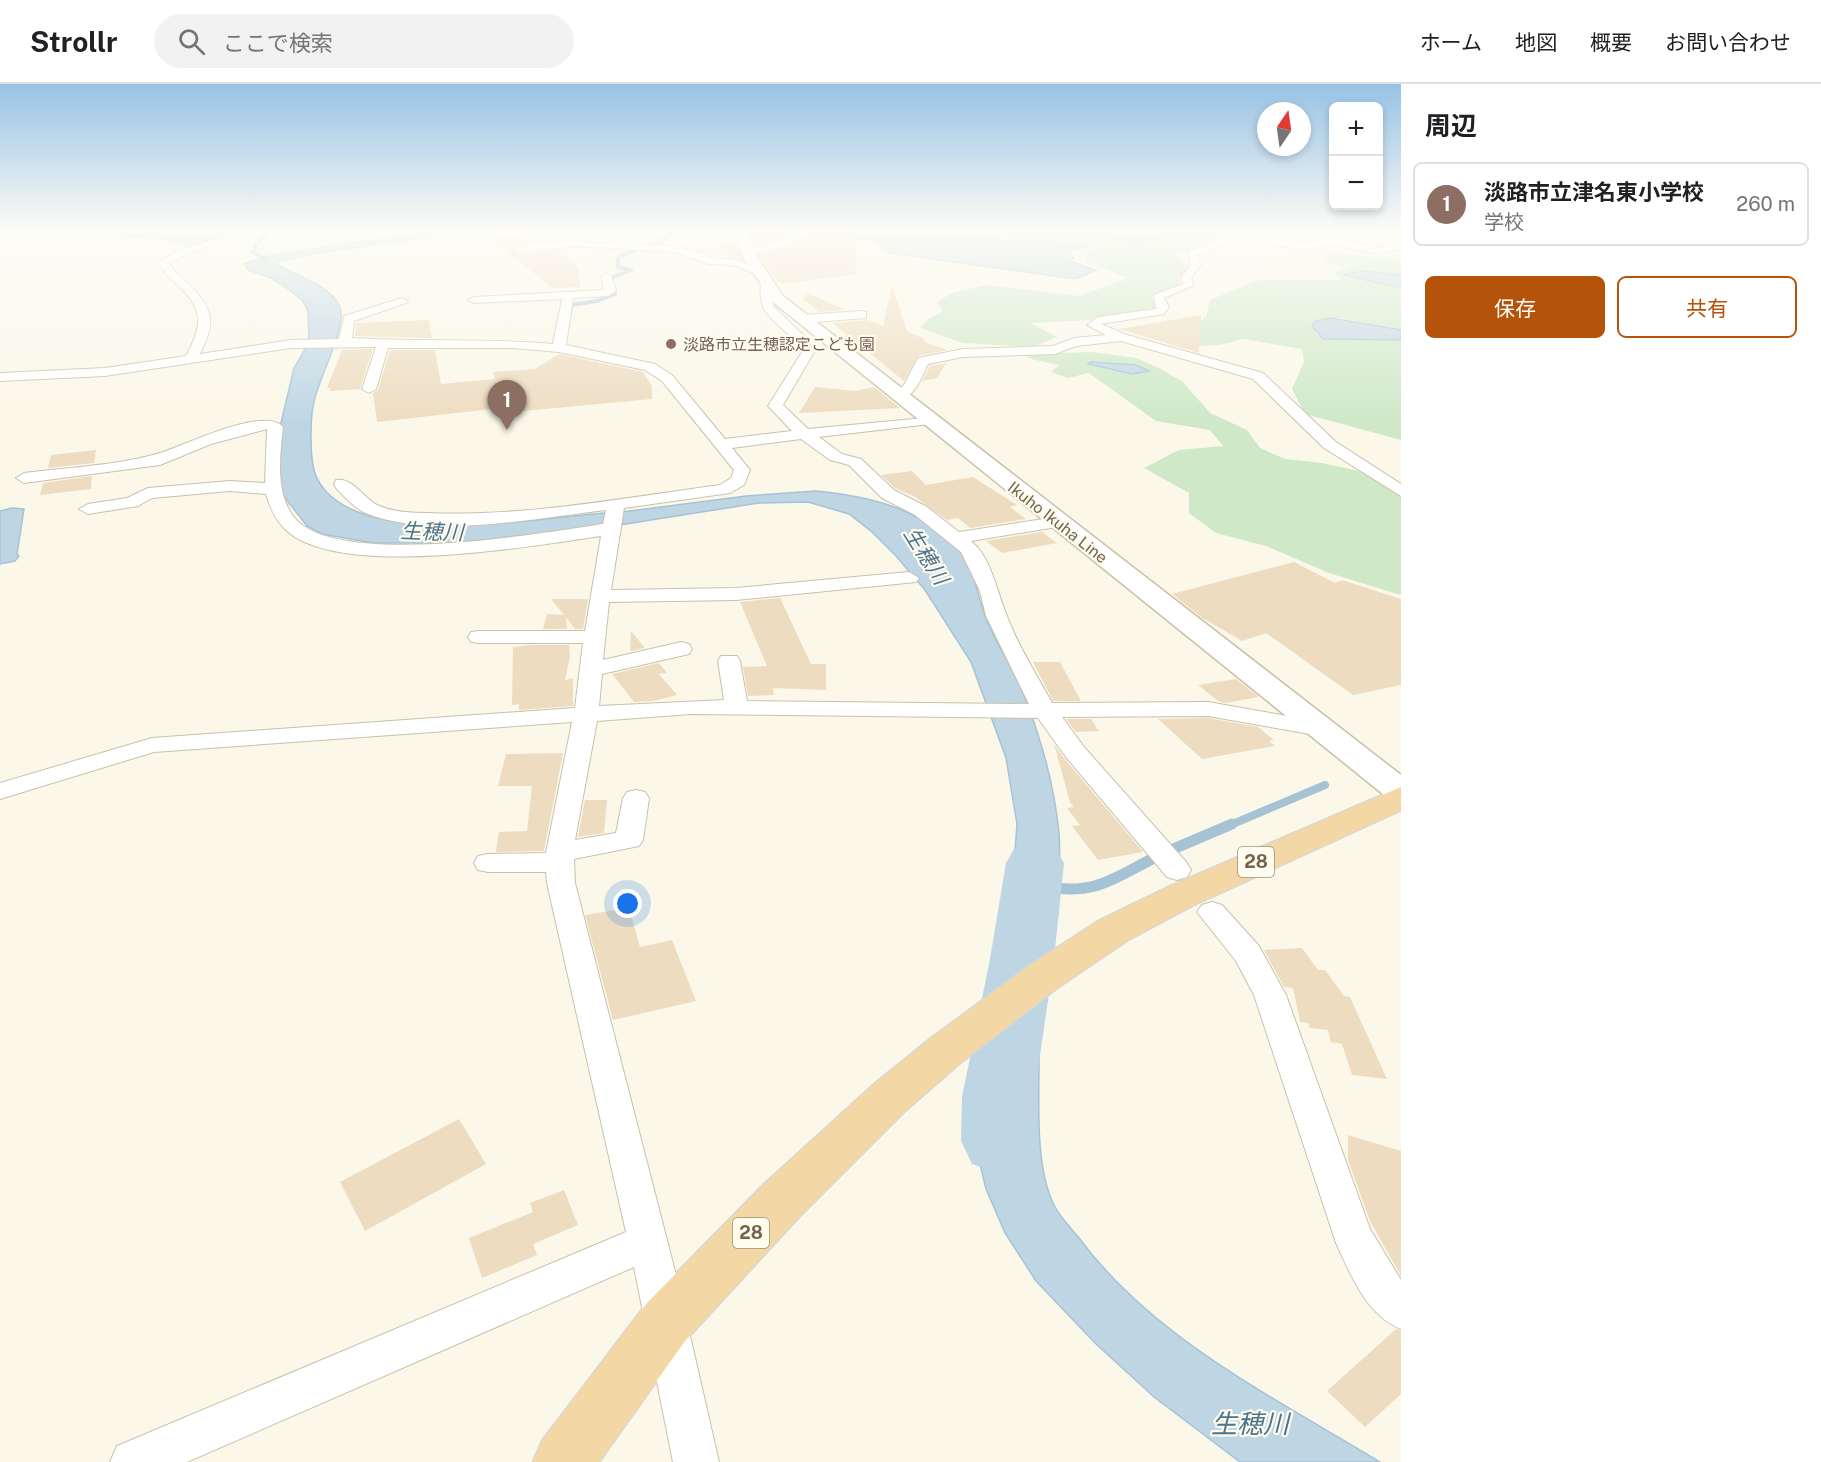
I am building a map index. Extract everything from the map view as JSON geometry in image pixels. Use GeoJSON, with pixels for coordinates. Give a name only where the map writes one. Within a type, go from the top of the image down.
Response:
{"type":"FeatureCollection","features":[{"type":"Feature","properties":{"kind":"highway","name":"28"},"geometry":{"type":"LineString","coordinates":[[563,1462],[666,1322],[781,1201],[889,1098],[970,1032],[1043,977],[1114,930],[1179,897],[1401,797]]}},
{"type":"Feature","properties":{"kind":"main road","name":"Ikuho Ikuha Line"},"geometry":{"type":"LineString","coordinates":[[776,295],[1057,522],[1401,792]]}},
{"type":"Feature","properties":{"kind":"street"},"geometry":{"type":"LineString","coordinates":[[190,361],[205,328],[205,316],[195,295]]}},
{"type":"Feature","properties":{"kind":"street"},"geometry":{"type":"LineString","coordinates":[[474,300],[575,295]]}},
{"type":"Feature","properties":{"kind":"street"},"geometry":{"type":"LineString","coordinates":[[766,295],[767,305],[774,317],[799,337],[808,352],[776,406],[806,435],[836,457],[855,462],[888,494],[921,511],[958,538],[972,553],[990,591],[996,616],[1038,710],[1177,870]]}},
{"type":"Feature","properties":{"kind":"street"},"geometry":{"type":"LineString","coordinates":[[1162,295],[1158,297],[1163,307],[1160,312],[1093,323],[1095,327],[1123,338],[1258,376],[1330,446],[1401,491]]}},
{"type":"Feature","properties":{"kind":"street"},"geometry":{"type":"LineString","coordinates":[[559,348],[568,296]]}},
{"type":"Feature","properties":{"kind":"street"},"geometry":{"type":"LineString","coordinates":[[340,342],[348,319],[402,301]]}},
{"type":"Feature","properties":{"kind":"street"},"geometry":{"type":"LineString","coordinates":[[803,319],[862,315]]}},
{"type":"Feature","properties":{"kind":"street"},"geometry":{"type":"LineString","coordinates":[[899,396],[910,387],[923,361],[963,353],[1055,350],[1074,342],[1123,338]]}},
{"type":"Feature","properties":{"kind":"street"},"geometry":{"type":"LineString","coordinates":[[0,377],[105,372],[307,343],[513,344],[559,348],[650,368],[667,378],[742,470],[738,481],[718,490],[613,518],[488,546],[354,547],[332,544],[300,533],[287,520],[274,489],[272,458],[275,427],[271,424],[257,425],[205,441],[160,460],[24,478]]}},
{"type":"Feature","properties":{"kind":"street"},"geometry":{"type":"LineString","coordinates":[[369,388],[383,344]]}},
{"type":"Feature","properties":{"kind":"street"},"geometry":{"type":"LineString","coordinates":[[722,444],[930,420]]}},
{"type":"Feature","properties":{"kind":"street"},"geometry":{"type":"LineString","coordinates":[[342,484],[376,510],[427,518],[613,518]]}},
{"type":"Feature","properties":{"kind":"street"},"geometry":{"type":"LineString","coordinates":[[88,509],[132,502],[148,493],[230,486],[274,489]]}},
{"type":"Feature","properties":{"kind":"street"},"geometry":{"type":"LineString","coordinates":[[613,518],[600,596],[586,714],[560,857],[562,897],[648,1242],[696,1462]]}},
{"type":"Feature","properties":{"kind":"street"},"geometry":{"type":"LineString","coordinates":[[958,538],[1057,522]]}},
{"type":"Feature","properties":{"kind":"street"},"geometry":{"type":"LineString","coordinates":[[600,596],[736,594],[909,578]]}},
{"type":"Feature","properties":{"kind":"street"},"geometry":{"type":"LineString","coordinates":[[480,637],[595,637]]}},
{"type":"Feature","properties":{"kind":"street"},"geometry":{"type":"LineString","coordinates":[[591,670],[681,649]]}},
{"type":"Feature","properties":{"kind":"street"},"geometry":{"type":"LineString","coordinates":[[729,661],[737,708]]}},
{"type":"Feature","properties":{"kind":"street"},"geometry":{"type":"LineString","coordinates":[[0,791],[153,745],[691,707],[987,711],[1220,710],[1321,729]]}},
{"type":"Feature","properties":{"kind":"street"},"geometry":{"type":"LineString","coordinates":[[488,863],[560,857],[629,840],[636,798]]}},
{"type":"Feature","properties":{"kind":"street"},"geometry":{"type":"LineString","coordinates":[[1212,912],[1248,954],[1264,983],[1351,1232],[1365,1264],[1380,1287],[1401,1309]]}},
{"type":"Feature","properties":{"kind":"street"},"geometry":{"type":"LineString","coordinates":[[133,1462],[648,1242]]}},
{"type":"Feature","properties":{"kind":"green space"},"geometry":{"type":"Polygon","coordinates":[[[948,295],[1156,295],[1152,297],[1156,305],[1155,311],[1089,320],[1031,323],[1057,337],[1033,347],[963,343],[920,328],[928,319],[943,311],[937,302],[948,295]]]}},
{"type":"Feature","properties":{"kind":"green space"},"geometry":{"type":"Polygon","coordinates":[[[1221,295],[1401,295],[1401,330],[1340,318],[1331,318],[1313,326],[1318,336],[1326,339],[1401,340],[1401,440],[1305,414],[1292,389],[1304,362],[1302,349],[1244,339],[1219,345],[1194,346],[1185,332],[1206,317],[1210,300],[1221,295]]]}},
{"type":"Feature","properties":{"kind":"green space"},"geometry":{"type":"Polygon","coordinates":[[[1093,352],[1136,358],[1161,369],[1183,382],[1210,413],[1247,430],[1260,448],[1285,459],[1322,463],[1363,472],[1401,495],[1401,595],[1329,573],[1266,546],[1216,533],[1189,513],[1189,493],[1144,468],[1179,450],[1223,446],[1210,430],[1156,421],[1089,373],[1068,378],[1051,372],[1059,365],[1031,359],[1022,354],[1093,352]]]}},
{"type":"Feature","properties":{"kind":"water","name":"生穂川"},"geometry":{"type":"Polygon","coordinates":[[[296,295],[331,295],[340,307],[340,327],[317,392],[311,429],[314,471],[317,478],[337,501],[368,515],[406,523],[493,524],[605,513],[604,522],[599,527],[460,543],[373,543],[322,534],[307,526],[282,494],[278,475],[280,427],[294,368],[309,342],[308,311],[302,300],[296,295]]]}},
{"type":"Feature","properties":{"kind":"water"},"geometry":{"type":"Polygon","coordinates":[[[1331,318],[1401,330],[1401,340],[1323,339],[1312,326],[1316,321],[1331,318]]]}},
{"type":"Feature","properties":{"kind":"water"},"geometry":{"type":"Polygon","coordinates":[[[1091,362],[1136,365],[1149,371],[1132,374],[1088,364],[1091,362]]]}},
{"type":"Feature","properties":{"kind":"water"},"geometry":{"type":"Polygon","coordinates":[[[816,491],[855,496],[910,513],[957,547],[968,563],[990,627],[1021,688],[1045,759],[1057,814],[1060,853],[1058,915],[1008,946],[1017,824],[1006,758],[971,662],[925,590],[896,556],[872,532],[849,514],[808,502],[759,503],[619,525],[622,512],[746,496],[816,491]]]}},
{"type":"Feature","properties":{"kind":"water"},"geometry":{"type":"Polygon","coordinates":[[[12,508],[24,509],[17,554],[19,556],[15,561],[0,564],[0,511],[12,508]]]}},
{"type":"Feature","properties":{"kind":"water","name":"生穂川"},"geometry":{"type":"Polygon","coordinates":[[[1039,1043],[1040,1148],[1047,1188],[1059,1214],[1109,1274],[1143,1307],[1180,1336],[1258,1390],[1380,1462],[1240,1462],[1154,1397],[1095,1343],[1036,1281],[1005,1233],[986,1189],[972,1131],[975,1090],[1039,1043]]]}},
{"type":"Feature","properties":{"kind":"building"},"geometry":{"type":"Polygon","coordinates":[[[805,295],[812,295],[846,310],[819,312],[803,299],[805,295]]]}},
{"type":"Feature","properties":{"kind":"building"},"geometry":{"type":"Polygon","coordinates":[[[890,295],[895,295],[907,331],[924,339],[924,342],[948,350],[918,356],[904,381],[832,323],[868,320],[883,326],[890,295]]]}},
{"type":"Feature","properties":{"kind":"building"},"geometry":{"type":"Polygon","coordinates":[[[1201,315],[1199,353],[1119,329],[1201,315]]]}},
{"type":"Feature","properties":{"kind":"building"},"geometry":{"type":"Polygon","coordinates":[[[429,320],[432,338],[355,336],[356,323],[429,320]]]}},
{"type":"Feature","properties":{"kind":"building"},"geometry":{"type":"Polygon","coordinates":[[[373,349],[360,389],[330,391],[331,388],[327,388],[342,350],[373,349]]]}},
{"type":"Feature","properties":{"kind":"building"},"geometry":{"type":"Polygon","coordinates":[[[390,350],[435,350],[441,384],[495,379],[493,372],[535,369],[559,354],[643,372],[652,386],[652,399],[513,412],[510,407],[377,422],[373,393],[378,390],[390,350]]]}},
{"type":"Feature","properties":{"kind":"building"},"geometry":{"type":"Polygon","coordinates":[[[946,363],[937,378],[922,381],[930,366],[946,363]]]}},
{"type":"Feature","properties":{"kind":"building"},"geometry":{"type":"Polygon","coordinates":[[[815,387],[855,391],[874,387],[900,408],[799,413],[815,387]]]}},
{"type":"Feature","properties":{"kind":"building"},"geometry":{"type":"Polygon","coordinates":[[[96,450],[94,463],[48,468],[51,455],[96,450]]]}},
{"type":"Feature","properties":{"kind":"building"},"geometry":{"type":"Polygon","coordinates":[[[912,471],[926,485],[973,477],[1017,505],[1010,507],[1026,519],[970,528],[958,518],[947,520],[915,497],[895,488],[881,475],[912,471]]]}},
{"type":"Feature","properties":{"kind":"building"},"geometry":{"type":"Polygon","coordinates":[[[92,476],[91,489],[40,495],[43,483],[92,476]]]}},
{"type":"Feature","properties":{"kind":"building"},"geometry":{"type":"Polygon","coordinates":[[[1042,532],[1057,543],[1002,553],[986,541],[1042,532]]]}},
{"type":"Feature","properties":{"kind":"building"},"geometry":{"type":"Polygon","coordinates":[[[1294,562],[1335,583],[1342,580],[1401,599],[1401,685],[1353,695],[1266,633],[1242,641],[1201,617],[1172,594],[1294,562]]]}},
{"type":"Feature","properties":{"kind":"building"},"geometry":{"type":"Polygon","coordinates":[[[780,598],[811,664],[826,664],[826,690],[773,688],[774,695],[748,696],[743,667],[767,666],[740,602],[780,598]]]}},
{"type":"Feature","properties":{"kind":"building"},"geometry":{"type":"Polygon","coordinates":[[[551,599],[588,599],[583,629],[575,629],[566,617],[567,629],[543,629],[547,614],[564,615],[551,599]]]}},
{"type":"Feature","properties":{"kind":"building"},"geometry":{"type":"Polygon","coordinates":[[[631,631],[645,648],[630,651],[631,631]]]}},
{"type":"Feature","properties":{"kind":"building"},"geometry":{"type":"Polygon","coordinates":[[[569,645],[570,657],[565,680],[573,678],[573,706],[519,710],[519,704],[512,705],[513,647],[569,645]]]}},
{"type":"Feature","properties":{"kind":"building"},"geometry":{"type":"Polygon","coordinates":[[[1033,662],[1060,662],[1081,701],[1053,701],[1033,662]]]}},
{"type":"Feature","properties":{"kind":"building"},"geometry":{"type":"Polygon","coordinates":[[[659,663],[667,673],[659,674],[677,695],[653,701],[634,702],[612,674],[659,663]]]}},
{"type":"Feature","properties":{"kind":"building"},"geometry":{"type":"Polygon","coordinates":[[[1236,679],[1259,697],[1225,703],[1218,701],[1198,685],[1236,679]]]}},
{"type":"Feature","properties":{"kind":"building"},"geometry":{"type":"Polygon","coordinates":[[[1208,718],[1258,727],[1274,740],[1269,741],[1275,746],[1202,759],[1158,719],[1208,718]]]}},
{"type":"Feature","properties":{"kind":"building"},"geometry":{"type":"Polygon","coordinates":[[[1066,719],[1091,719],[1099,731],[1076,732],[1066,719]]]}},
{"type":"Feature","properties":{"kind":"building"},"geometry":{"type":"Polygon","coordinates":[[[1054,744],[1143,852],[1098,860],[1072,826],[1080,825],[1067,808],[1074,807],[1070,802],[1054,744]]]}},
{"type":"Feature","properties":{"kind":"building"},"geometry":{"type":"Polygon","coordinates":[[[563,753],[544,851],[496,852],[499,832],[527,831],[532,786],[498,786],[506,754],[563,753]]]}},
{"type":"Feature","properties":{"kind":"building"},"geometry":{"type":"Polygon","coordinates":[[[585,800],[607,800],[604,833],[578,837],[585,800]]]}},
{"type":"Feature","properties":{"kind":"building"},"geometry":{"type":"Polygon","coordinates":[[[629,908],[640,947],[672,940],[696,1001],[613,1020],[585,915],[629,908]]]}},
{"type":"Feature","properties":{"kind":"building"},"geometry":{"type":"Polygon","coordinates":[[[1302,948],[1318,970],[1325,970],[1344,996],[1350,997],[1387,1079],[1352,1075],[1342,1044],[1331,1042],[1328,1030],[1310,1028],[1308,1023],[1300,1022],[1293,988],[1284,987],[1264,950],[1302,948]]]}},
{"type":"Feature","properties":{"kind":"building"},"geometry":{"type":"Polygon","coordinates":[[[459,1119],[486,1164],[365,1231],[340,1182],[459,1119]]]}},
{"type":"Feature","properties":{"kind":"building"},"geometry":{"type":"Polygon","coordinates":[[[1348,1135],[1401,1151],[1401,1276],[1370,1221],[1348,1160],[1348,1135]]]}},
{"type":"Feature","properties":{"kind":"building"},"geometry":{"type":"Polygon","coordinates":[[[564,1190],[578,1225],[533,1244],[537,1255],[482,1278],[469,1238],[533,1212],[530,1203],[564,1190]]]}},
{"type":"Feature","properties":{"kind":"building"},"geometry":{"type":"Polygon","coordinates":[[[1396,1329],[1401,1331],[1401,1394],[1365,1427],[1327,1391],[1396,1329]]]}},
{"type":"Feature","properties":{"kind":"waterway"},"geometry":{"type":"LineString","coordinates":[[570,313],[571,305],[597,301],[612,295]]}},
{"type":"Feature","properties":{"kind":"waterway"},"geometry":{"type":"LineString","coordinates":[[1228,826],[1325,785]]}},
{"type":"Feature","properties":{"kind":"waterway"},"geometry":{"type":"LineString","coordinates":[[1171,850],[1232,824]]}},
{"type":"Feature","properties":{"kind":"waterway"},"geometry":{"type":"LineString","coordinates":[[1048,887],[1078,889],[1103,884],[1152,859]]}},
{"type":"Feature","properties":{"kind":"waterway","name":"生穂川"},"geometry":{"type":"LineString","coordinates":[[999,1141],[998,1097],[1022,959],[1035,863]]}},
{"type":"Feature","properties":{"kind":"place","name":"淡路市立生穂認定こども園"},"geometry":{"type":"Point","coordinates":[671,344]}},
{"type":"Feature","properties":{"kind":"place","name":"淡路市立津名東小学校"},"geometry":{"type":"Point","coordinates":[507,430]}}]}
